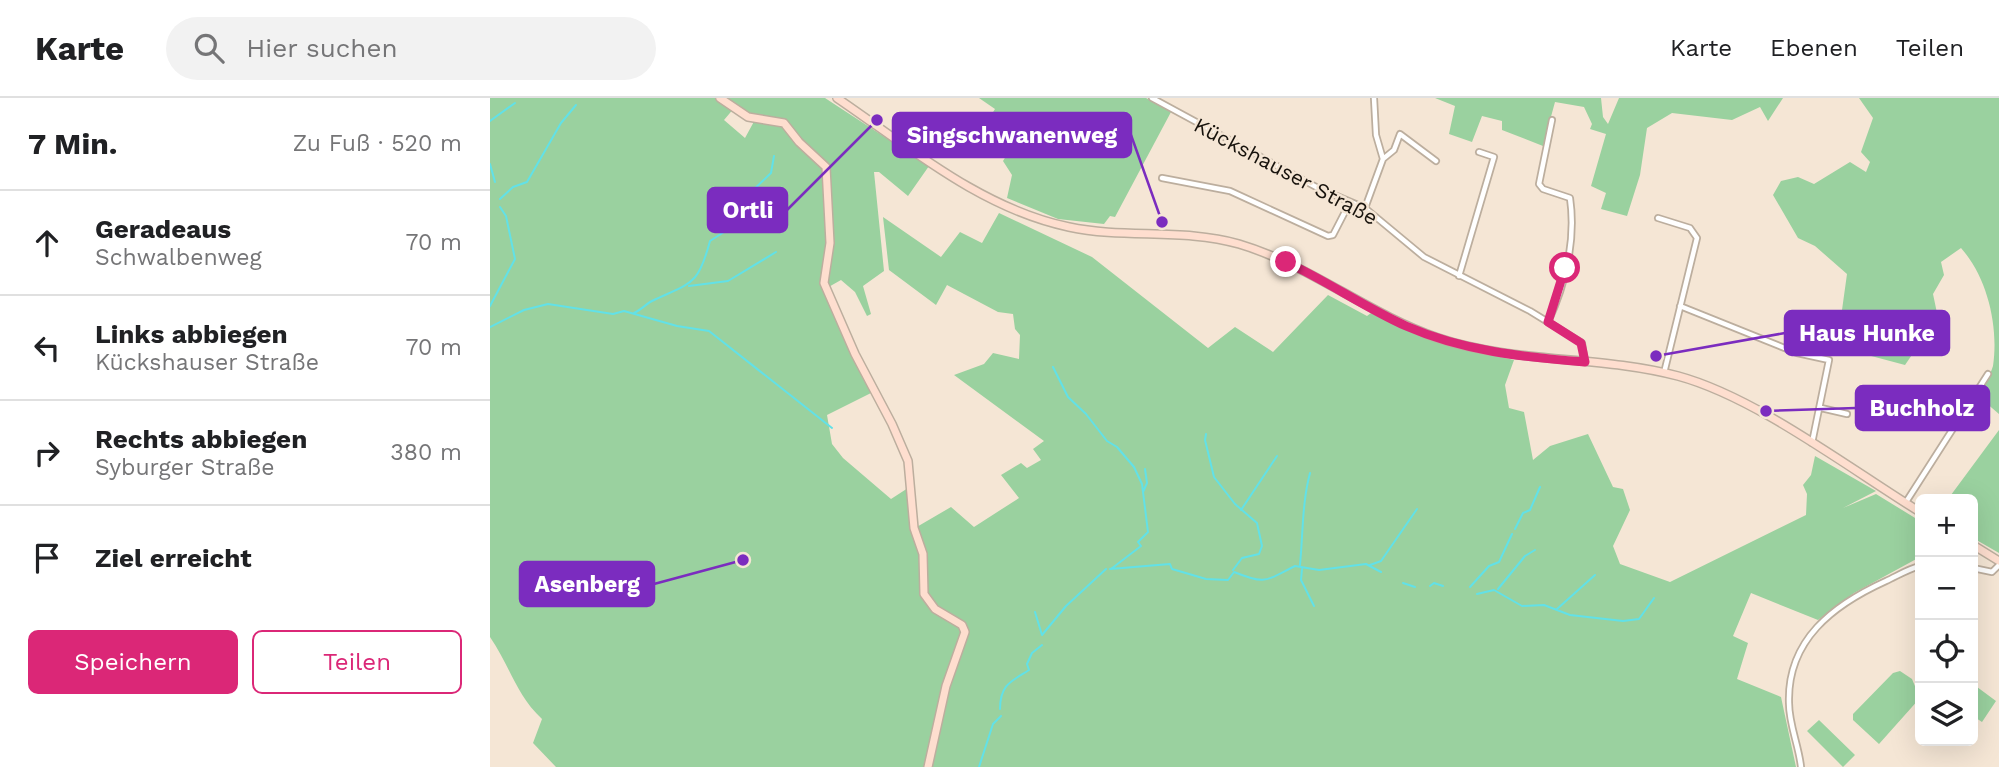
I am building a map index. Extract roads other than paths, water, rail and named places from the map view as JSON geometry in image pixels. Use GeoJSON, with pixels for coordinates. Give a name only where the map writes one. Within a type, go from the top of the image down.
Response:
{"type":"FeatureCollection","features":[{"type":"Feature","properties":{"kind":"street"},"geometry":{"type":"LineString","coordinates":[[720,98],[748,117],[784,122],[799,142],[826,167],[830,243],[824,283],[855,354],[908,461],[914,528],[923,554],[923,594],[935,610],[962,625],[965,632],[946,686],[928,767]]}},
{"type":"Feature","properties":{"kind":"street"},"geometry":{"type":"LineString","coordinates":[[837,98],[974,190],[1022,214],[1071,228],[1185,234],[1237,244],[1298,267],[1380,313],[1437,338],[1508,355],[1664,373],[1719,391],[1915,509]]}},
{"type":"Feature","properties":{"kind":"street","name":"Kückshauser Straße"},"geometry":{"type":"LineString","coordinates":[[1152,98],[1251,153],[1365,208],[1416,252],[1548,322],[1581,343],[1585,362]]}},
{"type":"Feature","properties":{"kind":"street"},"geometry":{"type":"LineString","coordinates":[[1374,98],[1376,135],[1383,159]]}},
{"type":"Feature","properties":{"kind":"street"},"geometry":{"type":"LineString","coordinates":[[1548,322],[1571,246],[1574,227],[1570,198],[1543,189],[1539,184],[1552,120]]}},
{"type":"Feature","properties":{"kind":"street"},"geometry":{"type":"LineString","coordinates":[[1365,208],[1383,159],[1394,149],[1400,134],[1436,161]]}},
{"type":"Feature","properties":{"kind":"street"},"geometry":{"type":"LineString","coordinates":[[1459,276],[1494,157],[1479,152]]}},
{"type":"Feature","properties":{"kind":"street"},"geometry":{"type":"LineString","coordinates":[[1162,178],[1230,191],[1328,236],[1333,235],[1350,202]]}},
{"type":"Feature","properties":{"kind":"street"},"geometry":{"type":"LineString","coordinates":[[1658,218],[1690,228],[1697,237],[1664,373]]}},
{"type":"Feature","properties":{"kind":"street"},"geometry":{"type":"LineString","coordinates":[[1680,306],[1797,353],[1829,360],[1821,408],[1811,444]]}},
{"type":"Feature","properties":{"kind":"street"},"geometry":{"type":"LineString","coordinates":[[1906,503],[1989,373]]}},
{"type":"Feature","properties":{"kind":"street"},"geometry":{"type":"LineString","coordinates":[[1821,408],[1847,414]]}},
{"type":"Feature","properties":{"kind":"street"},"geometry":{"type":"LineString","coordinates":[[1978,548],[1999,563],[1996,570],[1986,572],[1978,570]]}},
{"type":"Feature","properties":{"kind":"street"},"geometry":{"type":"LineString","coordinates":[[1801,767],[1789,698],[1792,674],[1805,640],[1828,614],[1853,597],[1915,568]]}},
{"type":"Feature","properties":{"kind":"waterway"},"geometry":{"type":"LineString","coordinates":[[490,121],[515,103]]}},
{"type":"Feature","properties":{"kind":"waterway"},"geometry":{"type":"LineString","coordinates":[[500,199],[513,187],[527,182],[561,123],[576,105]]}},
{"type":"Feature","properties":{"kind":"waterway"},"geometry":{"type":"LineString","coordinates":[[634,313],[652,301],[685,286],[697,275],[710,241],[724,232],[746,197],[771,173],[774,156]]}},
{"type":"Feature","properties":{"kind":"waterway"},"geometry":{"type":"LineString","coordinates":[[490,164],[495,182]]}},
{"type":"Feature","properties":{"kind":"waterway"},"geometry":{"type":"LineString","coordinates":[[490,306],[515,259],[506,216],[500,207]]}},
{"type":"Feature","properties":{"kind":"waterway"},"geometry":{"type":"LineString","coordinates":[[689,286],[728,281],[776,252]]}},
{"type":"Feature","properties":{"kind":"waterway"},"geometry":{"type":"LineString","coordinates":[[490,327],[524,310],[548,304],[613,314],[624,311],[677,326],[709,331],[832,428]]}},
{"type":"Feature","properties":{"kind":"waterway"},"geometry":{"type":"LineString","coordinates":[[1053,367],[1068,397],[1086,414],[1107,441],[1117,447],[1134,467],[1142,484],[1148,532],[1138,542],[1141,546],[1111,569]]}},
{"type":"Feature","properties":{"kind":"waterway"},"geometry":{"type":"LineString","coordinates":[[1206,434],[1214,477],[1235,504],[1257,523],[1262,546],[1259,554],[1242,558],[1233,570]]}},
{"type":"Feature","properties":{"kind":"waterway"},"geometry":{"type":"LineString","coordinates":[[1241,510],[1277,456]]}},
{"type":"Feature","properties":{"kind":"waterway"},"geometry":{"type":"LineString","coordinates":[[1143,492],[1147,483],[1145,469]]}},
{"type":"Feature","properties":{"kind":"waterway"},"geometry":{"type":"LineString","coordinates":[[1300,565],[1304,507],[1310,473]]}},
{"type":"Feature","properties":{"kind":"waterway"},"geometry":{"type":"LineString","coordinates":[[1515,529],[1523,513],[1530,510],[1540,487]]}},
{"type":"Feature","properties":{"kind":"waterway"},"geometry":{"type":"LineString","coordinates":[[1370,565],[1381,561],[1417,509]]}},
{"type":"Feature","properties":{"kind":"waterway"},"geometry":{"type":"LineString","coordinates":[[1470,587],[1489,566],[1499,562],[1512,534]]}},
{"type":"Feature","properties":{"kind":"waterway"},"geometry":{"type":"LineString","coordinates":[[1498,589],[1525,556],[1535,550]]}},
{"type":"Feature","properties":{"kind":"waterway"},"geometry":{"type":"LineString","coordinates":[[1110,569],[1170,564],[1172,569],[1206,579],[1228,580],[1234,572],[1265,580],[1295,566],[1319,570],[1366,564],[1381,572]]}},
{"type":"Feature","properties":{"kind":"waterway"},"geometry":{"type":"LineString","coordinates":[[1035,612],[1042,635],[1066,606],[1106,569]]}},
{"type":"Feature","properties":{"kind":"waterway"},"geometry":{"type":"LineString","coordinates":[[1302,569],[1301,580],[1314,606]]}},
{"type":"Feature","properties":{"kind":"waterway"},"geometry":{"type":"LineString","coordinates":[[1557,609],[1595,575]]}},
{"type":"Feature","properties":{"kind":"waterway"},"geometry":{"type":"LineString","coordinates":[[1403,583],[1415,587]]}},
{"type":"Feature","properties":{"kind":"waterway"},"geometry":{"type":"LineString","coordinates":[[1430,586],[1434,583],[1443,586]]}},
{"type":"Feature","properties":{"kind":"waterway"},"geometry":{"type":"LineString","coordinates":[[1477,594],[1494,590],[1522,606],[1544,605],[1570,615],[1623,621],[1639,619],[1654,598]]}},
{"type":"Feature","properties":{"kind":"waterway"},"geometry":{"type":"LineString","coordinates":[[1000,709],[1005,689],[1029,670],[1027,664],[1032,653],[1042,645]]}},
{"type":"Feature","properties":{"kind":"waterway"},"geometry":{"type":"LineString","coordinates":[[979,767],[993,724],[1001,716]]}},
{"type":"Feature","properties":{"kind":"place","name":"Ortli"},"geometry":{"type":"Point","coordinates":[877,120]}},
{"type":"Feature","properties":{"kind":"place","name":"Singschwanenweg"},"geometry":{"type":"Point","coordinates":[1162,222]}},
{"type":"Feature","properties":{"kind":"place","name":"Haus Hunke"},"geometry":{"type":"Point","coordinates":[1656,356]}},
{"type":"Feature","properties":{"kind":"place","name":"Buchholz"},"geometry":{"type":"Point","coordinates":[1766,411]}},
{"type":"Feature","properties":{"kind":"place","name":"Asenberg"},"geometry":{"type":"Point","coordinates":[743,560]}}]}
